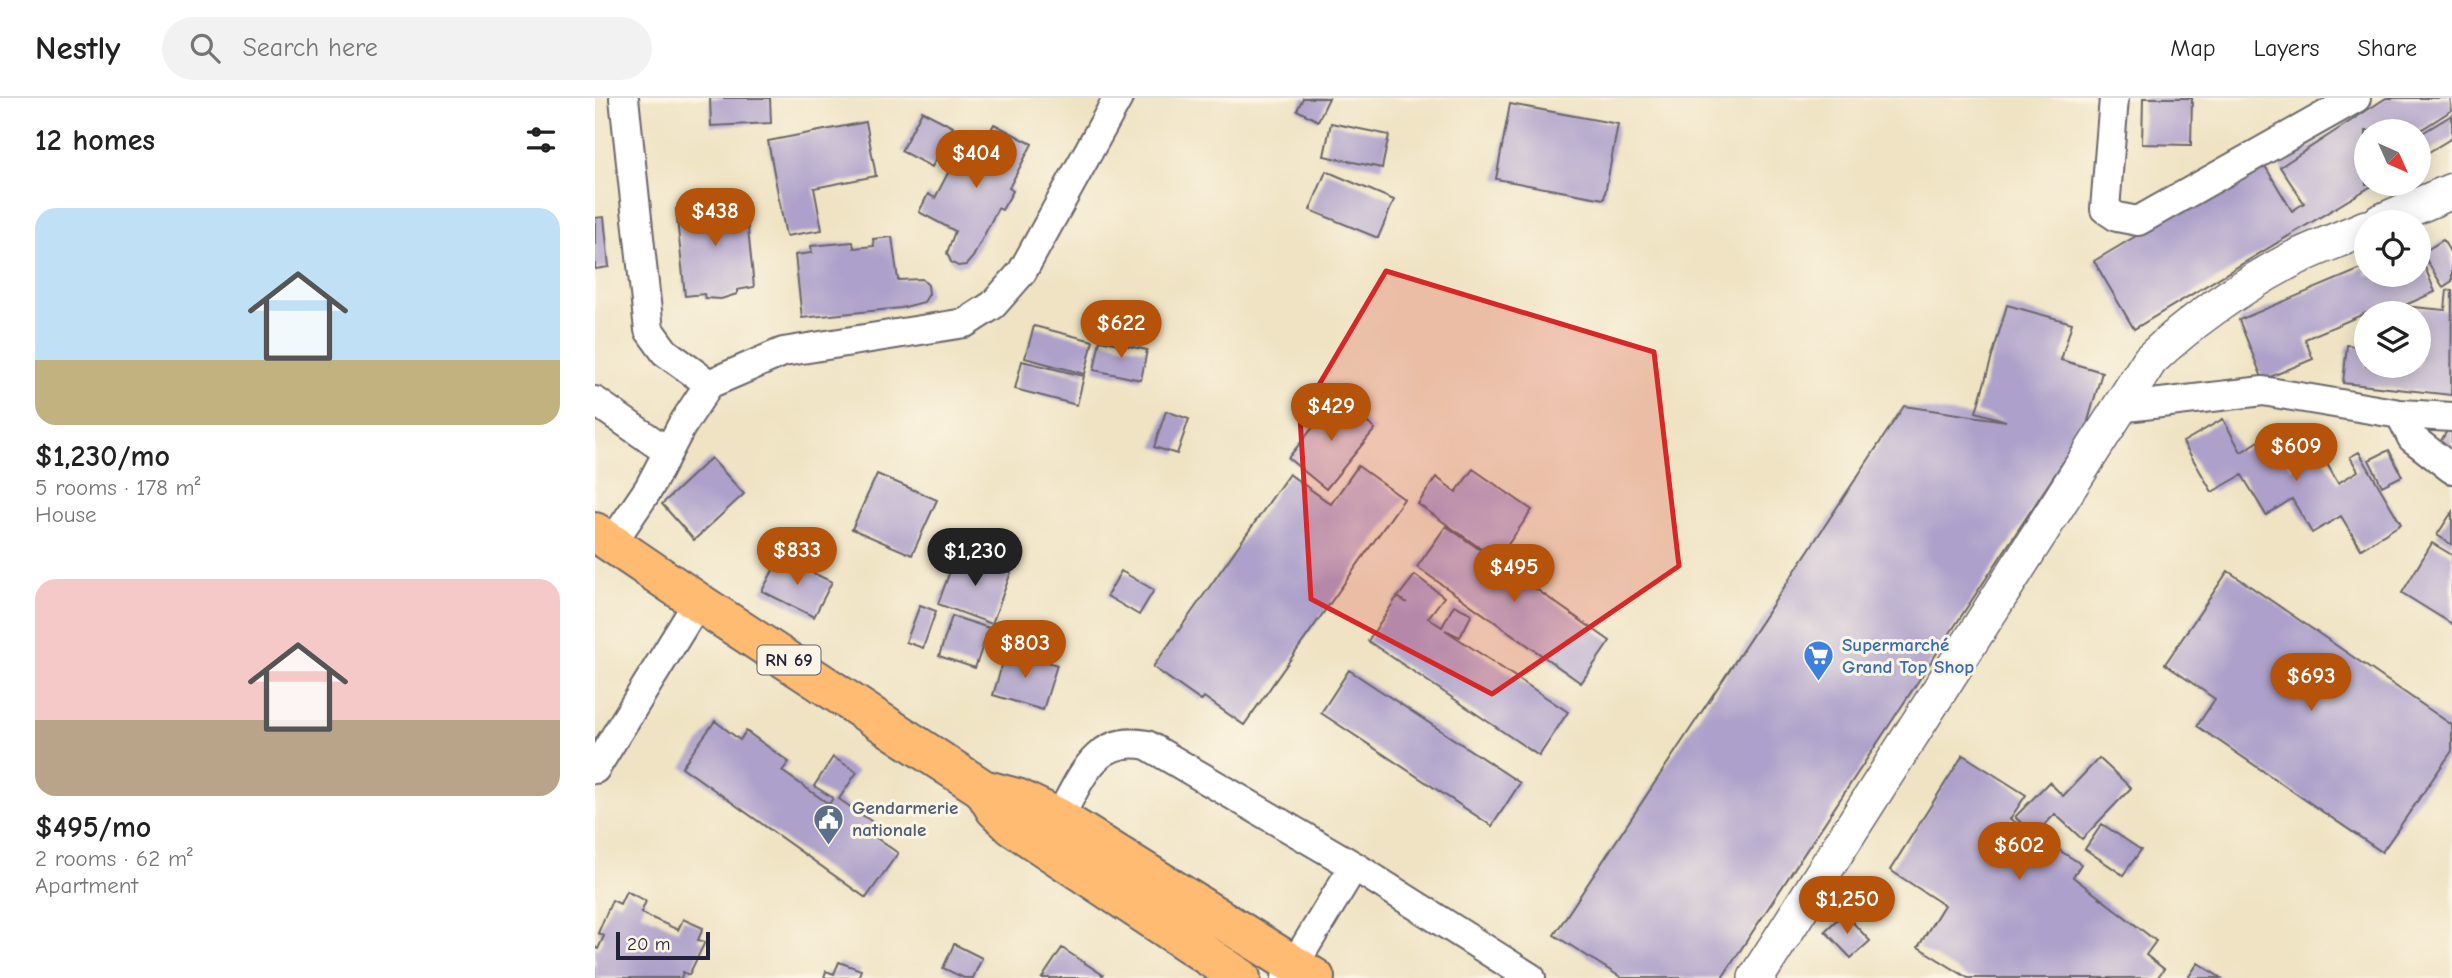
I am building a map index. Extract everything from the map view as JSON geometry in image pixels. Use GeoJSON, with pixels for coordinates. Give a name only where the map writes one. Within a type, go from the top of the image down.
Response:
{"type":"FeatureCollection","features":[{"type":"Feature","properties":{"kind":"main road","name":"RN 69"},"geometry":{"type":"LineString","coordinates":[[603,537],[698,603],[983,789],[1017,798],[1059,818],[1298,973]]}},
{"type":"Feature","properties":{"kind":"main road","name":"RN 69"},"geometry":{"type":"LineString","coordinates":[[983,789],[995,809],[1012,826],[1241,978]]}},
{"type":"Feature","properties":{"kind":"street"},"geometry":{"type":"LineString","coordinates":[[624,98],[649,330],[665,352],[709,384]]}},
{"type":"Feature","properties":{"kind":"street"},"geometry":{"type":"LineString","coordinates":[[603,537],[649,488],[709,384],[783,352],[965,323],[993,305],[1022,272],[1118,98]]}},
{"type":"Feature","properties":{"kind":"street"},"geometry":{"type":"LineString","coordinates":[[2114,98],[2105,209],[2117,217],[2138,220],[2356,98]]}},
{"type":"Feature","properties":{"kind":"street"},"geometry":{"type":"LineString","coordinates":[[2408,210],[2452,191]]}},
{"type":"Feature","properties":{"kind":"street"},"geometry":{"type":"LineString","coordinates":[[1756,978],[2150,360],[2184,328],[2230,296],[2292,260],[2354,233]]}},
{"type":"Feature","properties":{"kind":"street"},"geometry":{"type":"LineString","coordinates":[[2118,408],[2263,391],[2400,414],[2452,416]]}},
{"type":"Feature","properties":{"kind":"street"},"geometry":{"type":"LineString","coordinates":[[595,401],[668,452]]}},
{"type":"Feature","properties":{"kind":"street"},"geometry":{"type":"LineString","coordinates":[[2400,414],[2412,438],[2452,469]]}},
{"type":"Feature","properties":{"kind":"street"},"geometry":{"type":"LineString","coordinates":[[595,769],[698,603]]}},
{"type":"Feature","properties":{"kind":"street"},"geometry":{"type":"LineString","coordinates":[[1059,818],[1099,753],[1122,743],[1135,743],[1158,751],[1354,866],[1531,978]]}},
{"type":"Feature","properties":{"kind":"street"},"geometry":{"type":"LineString","coordinates":[[1298,973],[1354,866]]}},
{"type":"Feature","properties":{"kind":"highlighted area"},"geometry":{"type":"Polygon","coordinates":[[[1386,271],[1654,352],[1679,566],[1492,694],[1311,599],[1300,417],[1386,271]]]}},
{"type":"Feature","properties":{"kind":"building"},"geometry":{"type":"Polygon","coordinates":[[[710,98],[770,98],[771,123],[711,126],[710,98]]]}},
{"type":"Feature","properties":{"kind":"building"},"geometry":{"type":"Polygon","coordinates":[[[1303,98],[1329,98],[1318,121],[1297,110],[1303,98]]]}},
{"type":"Feature","properties":{"kind":"building"},"geometry":{"type":"Polygon","coordinates":[[[2143,98],[2192,98],[2191,145],[2142,144],[2143,98]]]}},
{"type":"Feature","properties":{"kind":"building"},"geometry":{"type":"Polygon","coordinates":[[[2386,98],[2450,98],[2452,110],[2431,123],[2431,119],[2354,119],[2355,196],[2134,329],[2094,261],[2262,161],[2292,211],[2304,203],[2280,167],[2386,98]]]}},
{"type":"Feature","properties":{"kind":"building"},"geometry":{"type":"Polygon","coordinates":[[[1510,104],[1618,124],[1604,199],[1496,179],[1510,104]]]}},
{"type":"Feature","properties":{"kind":"building"},"geometry":{"type":"Polygon","coordinates":[[[922,111],[953,127],[932,167],[901,151],[922,111]]]}},
{"type":"Feature","properties":{"kind":"building"},"geometry":{"type":"Polygon","coordinates":[[[2452,115],[2452,138],[2431,151],[2431,128],[2452,115]]]}},
{"type":"Feature","properties":{"kind":"building"},"geometry":{"type":"Polygon","coordinates":[[[866,122],[876,176],[814,188],[822,230],[786,236],[768,141],[866,122]]]}},
{"type":"Feature","properties":{"kind":"building"},"geometry":{"type":"Polygon","coordinates":[[[1331,123],[1389,135],[1382,168],[1324,156],[1331,123]]]}},
{"type":"Feature","properties":{"kind":"building"},"geometry":{"type":"Polygon","coordinates":[[[994,124],[1032,144],[1009,188],[1013,191],[1002,210],[998,208],[973,257],[966,265],[958,266],[951,262],[947,253],[955,231],[919,212],[928,194],[935,198],[965,140],[981,148],[994,124]]]}},
{"type":"Feature","properties":{"kind":"building"},"geometry":{"type":"Polygon","coordinates":[[[1326,171],[1394,200],[1378,238],[1310,210],[1326,171]]]}},
{"type":"Feature","properties":{"kind":"building"},"geometry":{"type":"Polygon","coordinates":[[[735,195],[736,201],[745,200],[754,287],[737,290],[737,294],[721,299],[705,298],[704,294],[685,296],[676,209],[699,206],[698,200],[735,195]]]}},
{"type":"Feature","properties":{"kind":"building"},"geometry":{"type":"Polygon","coordinates":[[[604,217],[609,267],[595,269],[595,218],[604,217]]]}},
{"type":"Feature","properties":{"kind":"building"},"geometry":{"type":"Polygon","coordinates":[[[892,237],[898,280],[922,279],[928,285],[929,294],[924,302],[901,308],[802,318],[795,255],[812,253],[811,246],[853,242],[854,248],[874,246],[873,239],[892,237]]]}},
{"type":"Feature","properties":{"kind":"building"},"geometry":{"type":"Polygon","coordinates":[[[2443,240],[2452,255],[2452,281],[2443,287],[2431,268],[2431,247],[2443,240]]]}},
{"type":"Feature","properties":{"kind":"building"},"geometry":{"type":"Polygon","coordinates":[[[2354,272],[2354,287],[2431,287],[2431,282],[2435,292],[2414,301],[2354,301],[2354,318],[2305,339],[2313,359],[2263,380],[2239,320],[2354,272]]]}},
{"type":"Feature","properties":{"kind":"building"},"geometry":{"type":"Polygon","coordinates":[[[2447,290],[2452,291],[2451,395],[2343,383],[2347,345],[2354,346],[2354,378],[2431,378],[2431,309],[2445,310],[2447,290]]]}},
{"type":"Feature","properties":{"kind":"building","name":"Supermarché Grand Top Shop"},"geometry":{"type":"Polygon","coordinates":[[[2007,305],[2072,323],[2061,360],[2102,372],[2082,442],[2077,441],[1722,978],[1622,978],[1554,935],[1904,406],[2006,421],[1976,412],[2007,305]]]}},
{"type":"Feature","properties":{"kind":"building"},"geometry":{"type":"Polygon","coordinates":[[[1034,326],[1093,341],[1085,374],[1025,358],[1034,326]]]}},
{"type":"Feature","properties":{"kind":"building"},"geometry":{"type":"Polygon","coordinates":[[[1100,340],[1147,350],[1141,380],[1094,370],[1100,340]]]}},
{"type":"Feature","properties":{"kind":"building"},"geometry":{"type":"Polygon","coordinates":[[[1022,361],[1084,376],[1077,405],[1015,389],[1022,361]]]}},
{"type":"Feature","properties":{"kind":"building"},"geometry":{"type":"Polygon","coordinates":[[[1337,398],[1375,429],[1326,489],[1288,458],[1337,398]]]}},
{"type":"Feature","properties":{"kind":"building"},"geometry":{"type":"Polygon","coordinates":[[[1166,411],[1189,419],[1177,454],[1154,447],[1166,411]]]}},
{"type":"Feature","properties":{"kind":"building"},"geometry":{"type":"Polygon","coordinates":[[[2223,419],[2241,452],[2271,434],[2292,469],[2320,452],[2338,483],[2358,471],[2350,457],[2359,452],[2401,524],[2361,549],[2341,516],[2312,533],[2292,499],[2266,515],[2242,475],[2212,492],[2183,442],[2223,419]]]}},
{"type":"Feature","properties":{"kind":"building"},"geometry":{"type":"Polygon","coordinates":[[[2452,423],[2452,456],[2437,447],[2452,423]]]}},
{"type":"Feature","properties":{"kind":"building"},"geometry":{"type":"Polygon","coordinates":[[[2389,450],[2402,476],[2382,486],[2369,460],[2389,450]]]}},
{"type":"Feature","properties":{"kind":"building"},"geometry":{"type":"Polygon","coordinates":[[[711,458],[744,494],[694,540],[662,504],[711,458]]]}},
{"type":"Feature","properties":{"kind":"building"},"geometry":{"type":"Polygon","coordinates":[[[1358,466],[1404,499],[1244,725],[1204,697],[1201,701],[1153,667],[1289,474],[1331,504],[1358,466]]]}},
{"type":"Feature","properties":{"kind":"building"},"geometry":{"type":"Polygon","coordinates":[[[1473,469],[1532,510],[1497,560],[1418,504],[1436,477],[1456,492],[1473,469]]]}},
{"type":"Feature","properties":{"kind":"building"},"geometry":{"type":"Polygon","coordinates":[[[877,474],[937,500],[912,555],[852,529],[877,474]]]}},
{"type":"Feature","properties":{"kind":"building"},"geometry":{"type":"Polygon","coordinates":[[[2452,512],[2452,545],[2437,535],[2452,512]]]}},
{"type":"Feature","properties":{"kind":"building"},"geometry":{"type":"Polygon","coordinates":[[[1446,526],[1610,641],[1581,683],[1417,567],[1446,526]]]}},
{"type":"Feature","properties":{"kind":"building"},"geometry":{"type":"Polygon","coordinates":[[[2432,543],[2452,555],[2452,624],[2402,593],[2432,543]]]}},
{"type":"Feature","properties":{"kind":"building"},"geometry":{"type":"Polygon","coordinates":[[[957,552],[1011,572],[992,624],[938,604],[957,552]]]}},
{"type":"Feature","properties":{"kind":"building"},"geometry":{"type":"Polygon","coordinates":[[[780,557],[832,582],[814,617],[762,591],[780,557]]]}},
{"type":"Feature","properties":{"kind":"building"},"geometry":{"type":"Polygon","coordinates":[[[1121,571],[1154,590],[1139,615],[1107,596],[1121,571]]]}},
{"type":"Feature","properties":{"kind":"building"},"geometry":{"type":"Polygon","coordinates":[[[2228,571],[2452,725],[2452,751],[2382,852],[2197,726],[2215,699],[2165,664],[2228,571]]]}},
{"type":"Feature","properties":{"kind":"building"},"geometry":{"type":"Polygon","coordinates":[[[1415,575],[1444,597],[1428,618],[1442,627],[1454,605],[1472,614],[1460,637],[1445,630],[1568,712],[1539,756],[1368,641],[1397,597],[1407,603],[1398,597],[1415,575]]]}},
{"type":"Feature","properties":{"kind":"building"},"geometry":{"type":"Polygon","coordinates":[[[920,605],[936,611],[923,648],[906,642],[920,605]]]}},
{"type":"Feature","properties":{"kind":"building"},"geometry":{"type":"Polygon","coordinates":[[[952,616],[989,628],[975,668],[939,656],[952,616]]]}},
{"type":"Feature","properties":{"kind":"building"},"geometry":{"type":"Polygon","coordinates":[[[1007,649],[1057,665],[1043,710],[993,695],[1007,649]]]}},
{"type":"Feature","properties":{"kind":"building"},"geometry":{"type":"Polygon","coordinates":[[[1349,670],[1520,783],[1492,826],[1321,713],[1349,670]]]}},
{"type":"Feature","properties":{"kind":"building"},"geometry":{"type":"Polygon","coordinates":[[[715,721],[740,740],[746,731],[789,762],[782,771],[829,804],[833,798],[814,786],[833,757],[857,772],[839,799],[881,828],[875,837],[898,853],[866,898],[682,767],[715,721]]]}},
{"type":"Feature","properties":{"kind":"building"},"geometry":{"type":"Polygon","coordinates":[[[1963,755],[2026,795],[2010,819],[2031,832],[2015,817],[2049,782],[2063,796],[2099,758],[2131,788],[2082,839],[2055,814],[2035,835],[2081,864],[2073,877],[2156,941],[2146,955],[2164,969],[2157,978],[1968,978],[1918,947],[1944,905],[1890,870],[1963,755]]]}},
{"type":"Feature","properties":{"kind":"building"},"geometry":{"type":"Polygon","coordinates":[[[2102,824],[2141,850],[2123,875],[2085,849],[2102,824]]]}},
{"type":"Feature","properties":{"kind":"building"},"geometry":{"type":"Polygon","coordinates":[[[626,891],[646,901],[641,913],[678,930],[683,919],[703,928],[698,940],[705,942],[689,975],[683,972],[681,978],[595,978],[595,947],[598,949],[604,936],[598,933],[612,900],[620,904],[626,891]]]}},
{"type":"Feature","properties":{"kind":"building"},"geometry":{"type":"Polygon","coordinates":[[[1844,913],[1870,941],[1851,958],[1825,931],[1844,913]]]}},
{"type":"Feature","properties":{"kind":"building"},"geometry":{"type":"Polygon","coordinates":[[[954,944],[982,958],[973,978],[964,978],[943,968],[954,944]]]}},
{"type":"Feature","properties":{"kind":"building"},"geometry":{"type":"Polygon","coordinates":[[[1062,948],[1103,975],[1101,978],[1042,978],[1062,948]]]}},
{"type":"Feature","properties":{"kind":"building"},"geometry":{"type":"Polygon","coordinates":[[[839,962],[861,970],[858,978],[824,978],[826,971],[834,974],[839,962]]]}},
{"type":"Feature","properties":{"kind":"building"},"geometry":{"type":"Polygon","coordinates":[[[2198,963],[2221,978],[2188,978],[2198,963]]]}},
{"type":"Feature","properties":{"kind":"place","name":"Supermarché Grand Top Shop"},"geometry":{"type":"Point","coordinates":[1819,683]}},
{"type":"Feature","properties":{"kind":"place","name":"Gendarmerie nationale"},"geometry":{"type":"Point","coordinates":[829,846]}}]}
